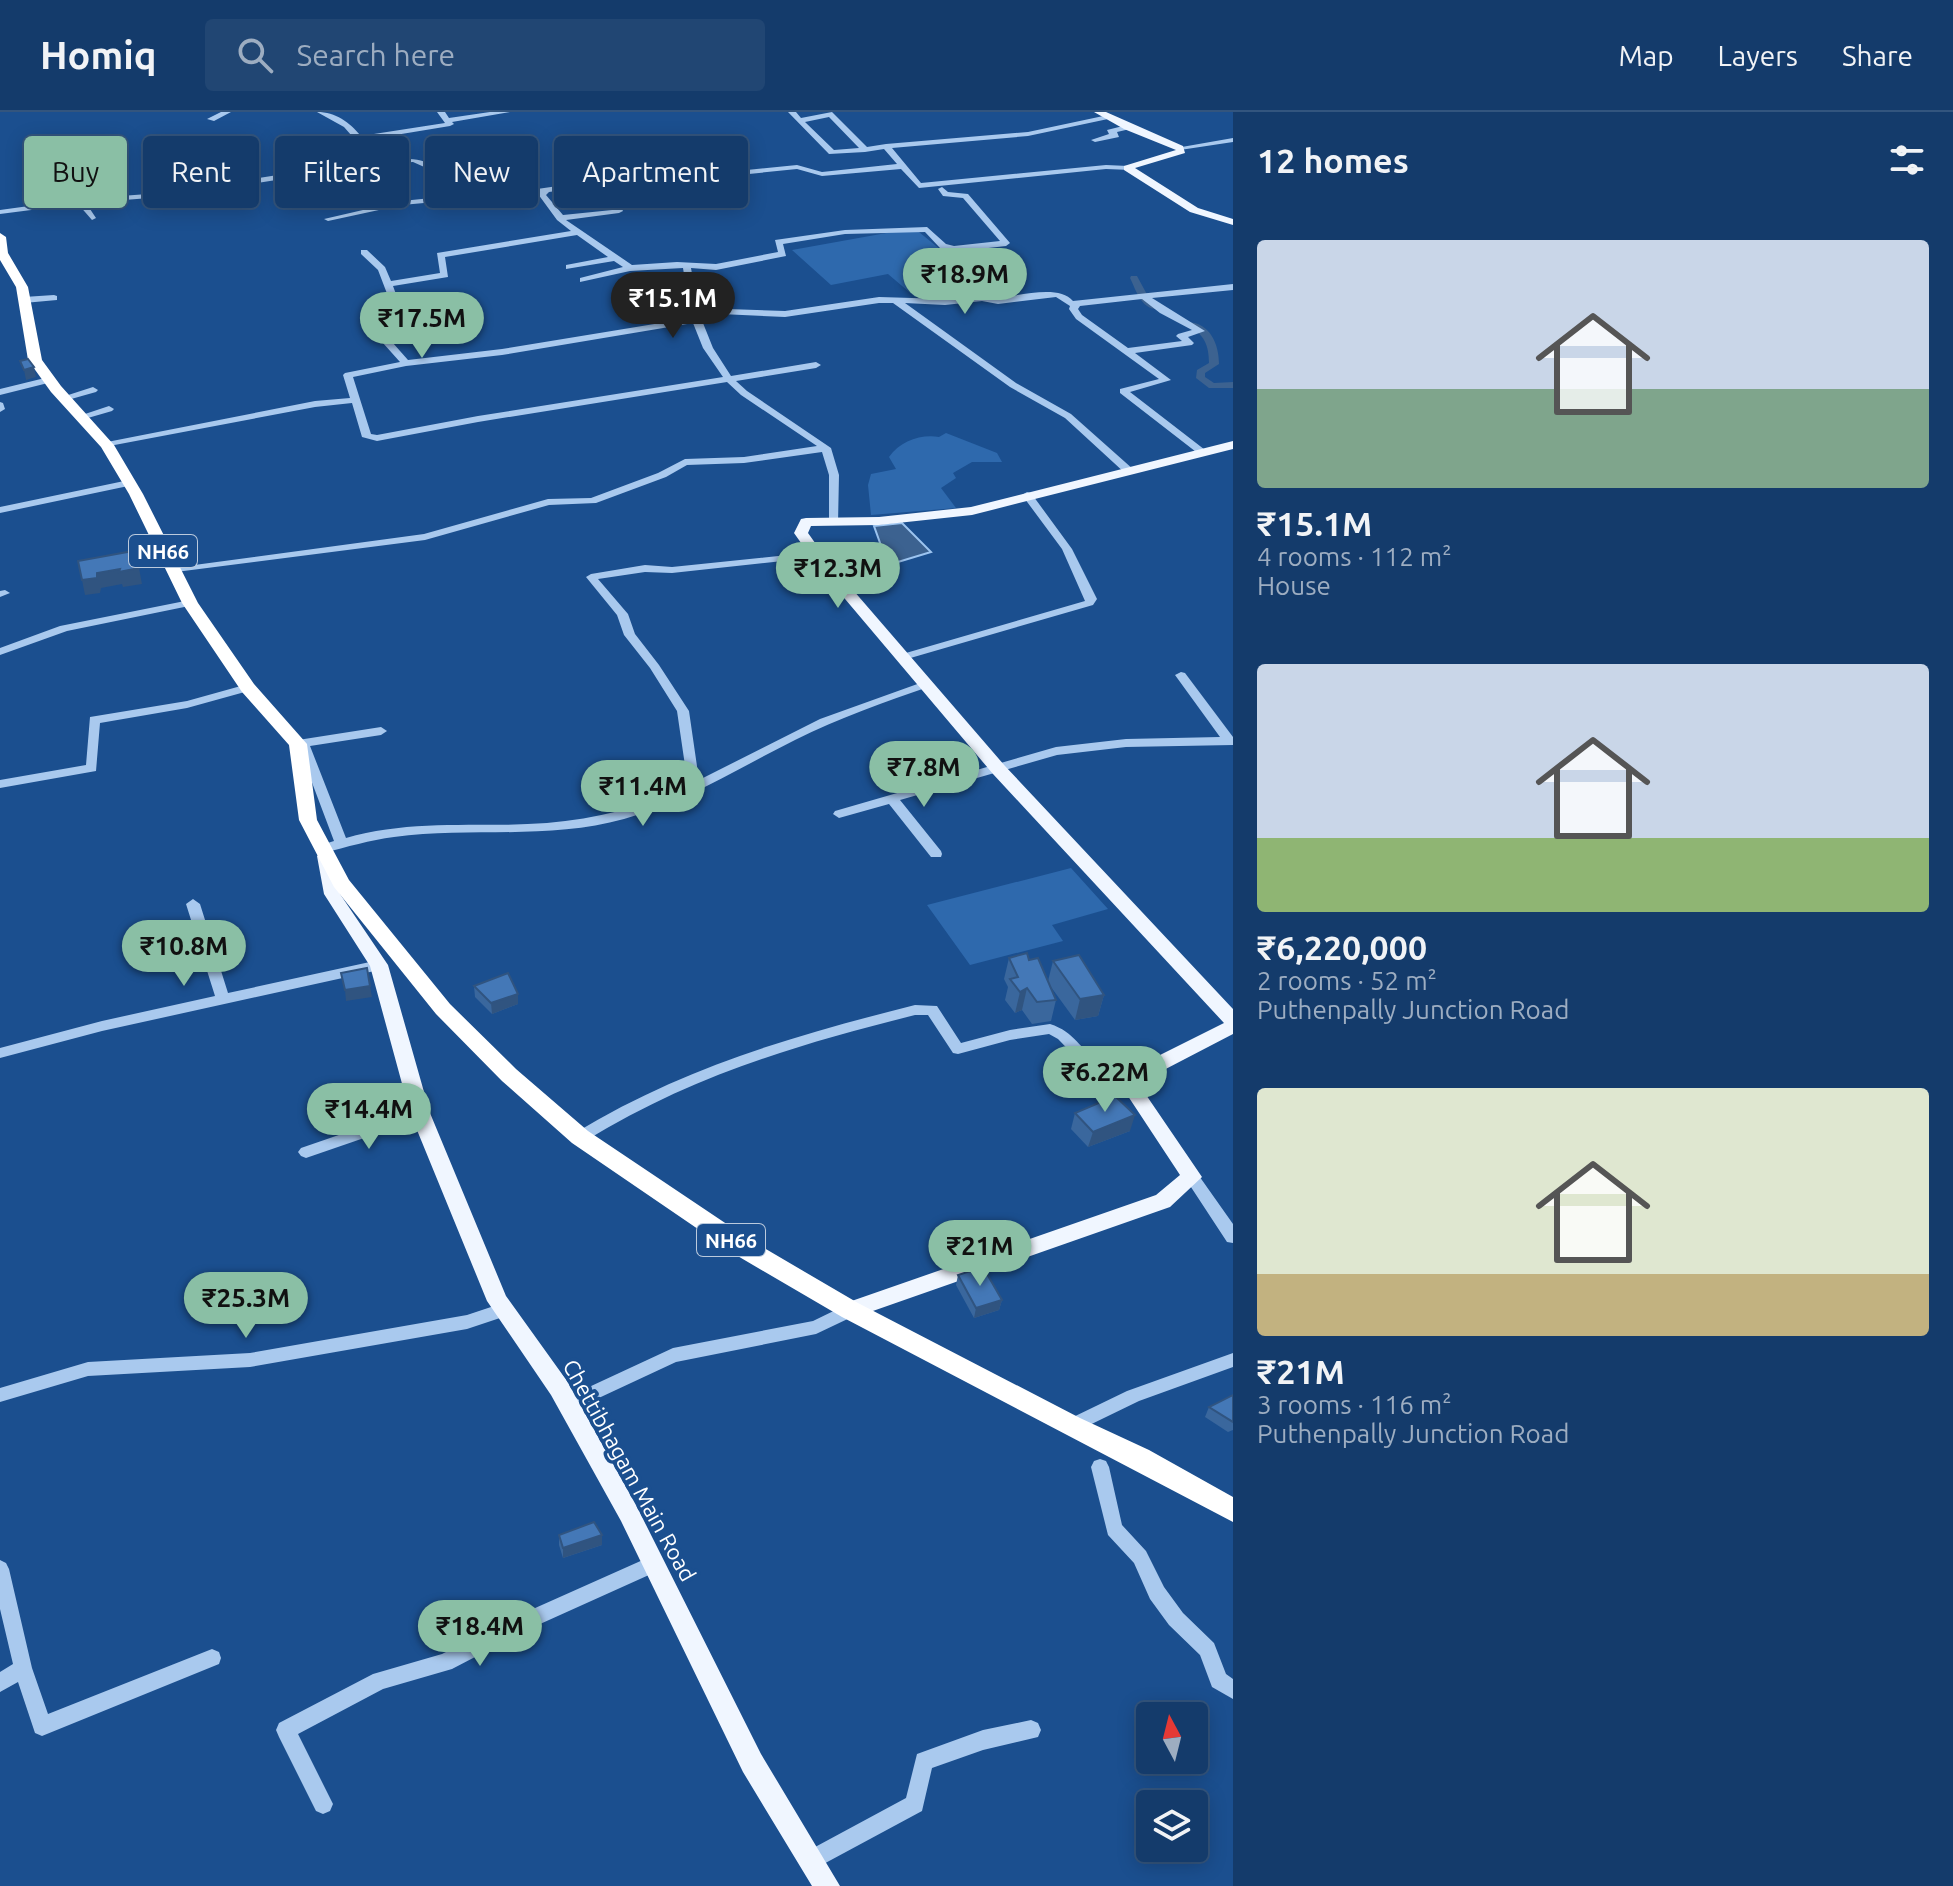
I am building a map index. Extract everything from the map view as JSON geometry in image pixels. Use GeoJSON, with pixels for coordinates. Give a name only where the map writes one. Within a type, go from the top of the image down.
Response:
{"type":"FeatureCollection","features":[{"type":"Feature","properties":{"kind":"highway","name":"NH66"},"geometry":{"type":"LineString","coordinates":[[1,248],[22,287],[35,360],[64,398],[107,445],[190,603],[248,688],[298,744],[308,820],[332,846],[341,883],[443,1009],[509,1075],[580,1137],[744,1248],[850,1310],[1071,1426],[1140,1458],[1233,1510]]}},
{"type":"Feature","properties":{"kind":"main road"},"geometry":{"type":"LineString","coordinates":[[1102,114],[1182,151],[1128,168]]}},
{"type":"Feature","properties":{"kind":"main road"},"geometry":{"type":"LineString","coordinates":[[1128,168],[1194,210],[1233,222]]}},
{"type":"Feature","properties":{"kind":"main road"},"geometry":{"type":"LineString","coordinates":[[850,1310],[1163,1201],[1192,1177],[1129,1084],[1151,1068],[1233,1024],[999,770],[816,555],[801,533],[806,522],[879,521],[972,511],[1233,445]]}},
{"type":"Feature","properties":{"kind":"main road","name":"Chettibhagam Main Road"},"geometry":{"type":"LineString","coordinates":[[332,846],[332,894],[379,965],[420,1113],[497,1301],[559,1388],[654,1564],[752,1763],[827,1886]]}},
{"type":"Feature","properties":{"kind":"street"},"geometry":{"type":"LineString","coordinates":[[211,119],[227,112]]}},
{"type":"Feature","properties":{"kind":"street"},"geometry":{"type":"LineString","coordinates":[[321,112],[333,115],[359,136]]}},
{"type":"Feature","properties":{"kind":"street"},"geometry":{"type":"LineString","coordinates":[[441,112],[449,120]]}},
{"type":"Feature","properties":{"kind":"street"},"geometry":{"type":"LineString","coordinates":[[449,120],[506,112]]}},
{"type":"Feature","properties":{"kind":"street"},"geometry":{"type":"LineString","coordinates":[[792,112],[832,152],[1028,134],[1102,114]]}},
{"type":"Feature","properties":{"kind":"street"},"geometry":{"type":"LineString","coordinates":[[800,121],[829,114],[865,150]]}},
{"type":"Feature","properties":{"kind":"street"},"geometry":{"type":"LineString","coordinates":[[375,136],[443,126],[450,124],[449,120]]}},
{"type":"Feature","properties":{"kind":"street"},"geometry":{"type":"LineString","coordinates":[[1095,140],[1116,135],[1110,132],[1127,127]]}},
{"type":"Feature","properties":{"kind":"street"},"geometry":{"type":"LineString","coordinates":[[1180,148],[1232,142]]}},
{"type":"Feature","properties":{"kind":"street"},"geometry":{"type":"LineString","coordinates":[[886,146],[919,186],[1082,169],[1128,168]]}},
{"type":"Feature","properties":{"kind":"street"},"geometry":{"type":"LineString","coordinates":[[748,172],[797,167],[822,174],[903,166]]}},
{"type":"Feature","properties":{"kind":"street"},"geometry":{"type":"LineString","coordinates":[[939,185],[946,194],[965,196],[1006,243],[954,249]]}},
{"type":"Feature","properties":{"kind":"street"},"geometry":{"type":"LineString","coordinates":[[538,191],[554,189]]}},
{"type":"Feature","properties":{"kind":"street"},"geometry":{"type":"LineString","coordinates":[[547,190],[541,195],[560,218],[630,268]]}},
{"type":"Feature","properties":{"kind":"street"},"geometry":{"type":"LineString","coordinates":[[328,219],[425,201]]}},
{"type":"Feature","properties":{"kind":"street"},"geometry":{"type":"LineString","coordinates":[[0,212],[29,208]]}},
{"type":"Feature","properties":{"kind":"street"},"geometry":{"type":"LineString","coordinates":[[85,208],[92,218]]}},
{"type":"Feature","properties":{"kind":"street"},"geometry":{"type":"LineString","coordinates":[[560,218],[619,211]]}},
{"type":"Feature","properties":{"kind":"street"},"geometry":{"type":"LineString","coordinates":[[583,280],[630,268],[677,265],[716,267],[770,257],[783,254],[778,242],[858,232],[927,229],[943,246],[954,249],[1023,298]]}},
{"type":"Feature","properties":{"kind":"street"},"geometry":{"type":"LineString","coordinates":[[389,284],[445,275],[440,255],[578,232]]}},
{"type":"Feature","properties":{"kind":"street"},"geometry":{"type":"LineString","coordinates":[[364,252],[382,269],[403,325]]}},
{"type":"Feature","properties":{"kind":"street"},"geometry":{"type":"LineString","coordinates":[[569,267],[615,258]]}},
{"type":"Feature","properties":{"kind":"street"},"geometry":{"type":"LineString","coordinates":[[687,267],[695,315],[708,348],[729,379],[758,403],[826,448],[834,475],[834,521]]}},
{"type":"Feature","properties":{"kind":"street"},"geometry":{"type":"LineString","coordinates":[[982,298],[1006,284]]}},
{"type":"Feature","properties":{"kind":"street"},"geometry":{"type":"LineString","coordinates":[[816,365],[377,438],[367,437],[348,375],[406,363],[502,352],[695,315],[785,314],[849,302],[893,299],[945,302],[982,298],[998,301],[1057,294],[1071,304],[1233,287]]}},
{"type":"Feature","properties":{"kind":"street"},"geometry":{"type":"LineString","coordinates":[[1130,352],[1189,343],[1181,336],[1200,331],[1163,311],[1142,295]]}},
{"type":"Feature","properties":{"kind":"street"},"geometry":{"type":"LineString","coordinates":[[24,300],[54,298]]}},
{"type":"Feature","properties":{"kind":"street"},"geometry":{"type":"LineString","coordinates":[[893,299],[1013,385],[1068,416],[1130,472]]}},
{"type":"Feature","properties":{"kind":"street"},"geometry":{"type":"LineString","coordinates":[[1078,303],[1073,309],[1079,317],[1166,380],[1123,391],[1204,453]]}},
{"type":"Feature","properties":{"kind":"street"},"geometry":{"type":"LineString","coordinates":[[406,363],[379,333],[403,325],[438,320],[448,312]]}},
{"type":"Feature","properties":{"kind":"street"},"geometry":{"type":"LineString","coordinates":[[0,392],[49,380]]}},
{"type":"Feature","properties":{"kind":"street"},"geometry":{"type":"LineString","coordinates":[[64,398],[93,390]]}},
{"type":"Feature","properties":{"kind":"street"},"geometry":{"type":"LineString","coordinates":[[107,445],[315,404],[355,400]]}},
{"type":"Feature","properties":{"kind":"street"},"geometry":{"type":"LineString","coordinates":[[81,417],[109,409]]}},
{"type":"Feature","properties":{"kind":"street"},"geometry":{"type":"LineString","coordinates":[[172,571],[425,537],[548,502],[592,501],[662,475],[685,462],[744,460],[826,448]]}},
{"type":"Feature","properties":{"kind":"street"},"geometry":{"type":"LineString","coordinates":[[0,510],[129,483]]}},
{"type":"Feature","properties":{"kind":"street"},"geometry":{"type":"LineString","coordinates":[[903,657],[1089,603],[1091,599],[1067,549],[1027,495]]}},
{"type":"Feature","properties":{"kind":"street"},"geometry":{"type":"LineString","coordinates":[[694,787],[683,711],[630,635],[622,614],[591,577],[665,567],[672,570],[816,555]]}},
{"type":"Feature","properties":{"kind":"street"},"geometry":{"type":"LineString","coordinates":[[0,652],[64,628],[190,603]]}},
{"type":"Feature","properties":{"kind":"street"},"geometry":{"type":"LineString","coordinates":[[1181,675],[1231,741]]}},
{"type":"Feature","properties":{"kind":"street"},"geometry":{"type":"LineString","coordinates":[[298,744],[304,746],[311,763],[332,846],[413,832],[572,825],[655,806],[822,723],[878,698],[927,684]]}},
{"type":"Feature","properties":{"kind":"street"},"geometry":{"type":"LineString","coordinates":[[0,784],[92,768],[94,720],[187,704],[248,688]]}},
{"type":"Feature","properties":{"kind":"street"},"geometry":{"type":"LineString","coordinates":[[298,744],[381,731]]}},
{"type":"Feature","properties":{"kind":"street"},"geometry":{"type":"LineString","coordinates":[[839,814],[1056,751],[1112,744],[1231,741]]}},
{"type":"Feature","properties":{"kind":"street"},"geometry":{"type":"LineString","coordinates":[[892,799],[936,854]]}},
{"type":"Feature","properties":{"kind":"street"},"geometry":{"type":"LineString","coordinates":[[193,904],[223,999]]}},
{"type":"Feature","properties":{"kind":"street"},"geometry":{"type":"LineString","coordinates":[[0,1053],[379,965]]}},
{"type":"Feature","properties":{"kind":"street"},"geometry":{"type":"LineString","coordinates":[[580,1137],[646,1098],[740,1060],[806,1037],[915,1010],[932,1010],[958,1049],[1010,1035],[1050,1029],[1063,1035],[1095,1068],[1129,1084]]}},
{"type":"Feature","properties":{"kind":"street"},"geometry":{"type":"LineString","coordinates":[[306,1152],[420,1113]]}},
{"type":"Feature","properties":{"kind":"street"},"geometry":{"type":"LineString","coordinates":[[1192,1177],[1233,1237]]}},
{"type":"Feature","properties":{"kind":"street"},"geometry":{"type":"LineString","coordinates":[[0,1395],[88,1369],[250,1360],[467,1322],[503,1310]]}},
{"type":"Feature","properties":{"kind":"street"},"geometry":{"type":"LineString","coordinates":[[567,1405],[673,1355],[816,1327],[850,1310]]}},
{"type":"Feature","properties":{"kind":"street"},"geometry":{"type":"LineString","coordinates":[[1071,1426],[1133,1396],[1233,1360]]}},
{"type":"Feature","properties":{"kind":"street"},"geometry":{"type":"LineString","coordinates":[[1100,1467],[1114,1529],[1140,1557],[1157,1593],[1176,1619],[1207,1649],[1219,1680],[1233,1690]]}},
{"type":"Feature","properties":{"kind":"street"},"geometry":{"type":"LineString","coordinates":[[323,1804],[286,1730],[380,1681],[445,1662],[522,1623],[654,1564]]}},
{"type":"Feature","properties":{"kind":"street"},"geometry":{"type":"LineString","coordinates":[[0,1569],[23,1668],[42,1726],[212,1658]]}},
{"type":"Feature","properties":{"kind":"street"},"geometry":{"type":"LineString","coordinates":[[0,1683],[23,1668]]}},
{"type":"Feature","properties":{"kind":"street"},"geometry":{"type":"LineString","coordinates":[[811,1860],[915,1804],[924,1761],[983,1740],[1031,1730]]}},
{"type":"Feature","properties":{"kind":"shaded area"},"geometry":{"type":"Polygon","coordinates":[[[914,228],[983,284],[915,297],[888,274],[831,285],[792,250],[914,228]]]}},
{"type":"Feature","properties":{"kind":"shaded area"},"geometry":{"type":"Polygon","coordinates":[[[946,433],[997,453],[1002,462],[972,462],[953,473],[956,478],[941,488],[956,508],[871,515],[868,485],[871,474],[896,469],[889,457],[905,443],[946,433]]]}},
{"type":"Feature","properties":{"kind":"shaded area"},"geometry":{"type":"Polygon","coordinates":[[[902,523],[931,552],[888,565],[874,526],[902,523]]]}},
{"type":"Feature","properties":{"kind":"shaded area"},"geometry":{"type":"Polygon","coordinates":[[[1071,868],[1108,909],[1052,925],[1063,941],[970,965],[927,905],[1071,868]]]}},
{"type":"Feature","properties":{"kind":"building"},"geometry":{"type":"Polygon","coordinates":[[[28,359],[34,367],[24,370],[20,361],[28,359]]]}},
{"type":"Feature","properties":{"kind":"building"},"geometry":{"type":"Polygon","coordinates":[[[133,551],[139,568],[97,573],[97,578],[82,580],[78,561],[133,551]]]}},
{"type":"Feature","properties":{"kind":"building"},"geometry":{"type":"Polygon","coordinates":[[[1027,953],[1029,960],[1038,958],[1056,1000],[1037,1002],[1027,988],[1020,992],[1010,979],[1018,977],[1009,958],[1027,953]]]}},
{"type":"Feature","properties":{"kind":"building"},"geometry":{"type":"Polygon","coordinates":[[[1079,955],[1104,995],[1080,999],[1053,961],[1079,955]]]}},
{"type":"Feature","properties":{"kind":"building"},"geometry":{"type":"Polygon","coordinates":[[[367,968],[370,986],[345,990],[341,973],[367,968]]]}},
{"type":"Feature","properties":{"kind":"building"},"geometry":{"type":"Polygon","coordinates":[[[508,973],[518,994],[491,1003],[474,986],[508,973]]]}},
{"type":"Feature","properties":{"kind":"building"},"geometry":{"type":"Polygon","coordinates":[[[1115,1096],[1135,1115],[1093,1132],[1075,1113],[1115,1096]]]}},
{"type":"Feature","properties":{"kind":"building"},"geometry":{"type":"Polygon","coordinates":[[[983,1267],[1002,1300],[976,1308],[958,1275],[983,1267]]]}},
{"type":"Feature","properties":{"kind":"building"},"geometry":{"type":"Polygon","coordinates":[[[1233,1395],[1233,1422],[1209,1407],[1233,1395]]]}},
{"type":"Feature","properties":{"kind":"building"},"geometry":{"type":"Polygon","coordinates":[[[594,1522],[602,1535],[563,1548],[559,1535],[594,1522]]]}},
{"type":"Feature","properties":{"kind":"waterway"},"geometry":{"type":"LineString","coordinates":[[1134,278],[1146,301],[1154,307]]}},
{"type":"Feature","properties":{"kind":"waterway"},"geometry":{"type":"LineString","coordinates":[[1191,324],[1206,335],[1213,350],[1214,364],[1200,372],[1201,378],[1212,386],[1233,385]]}}]}
